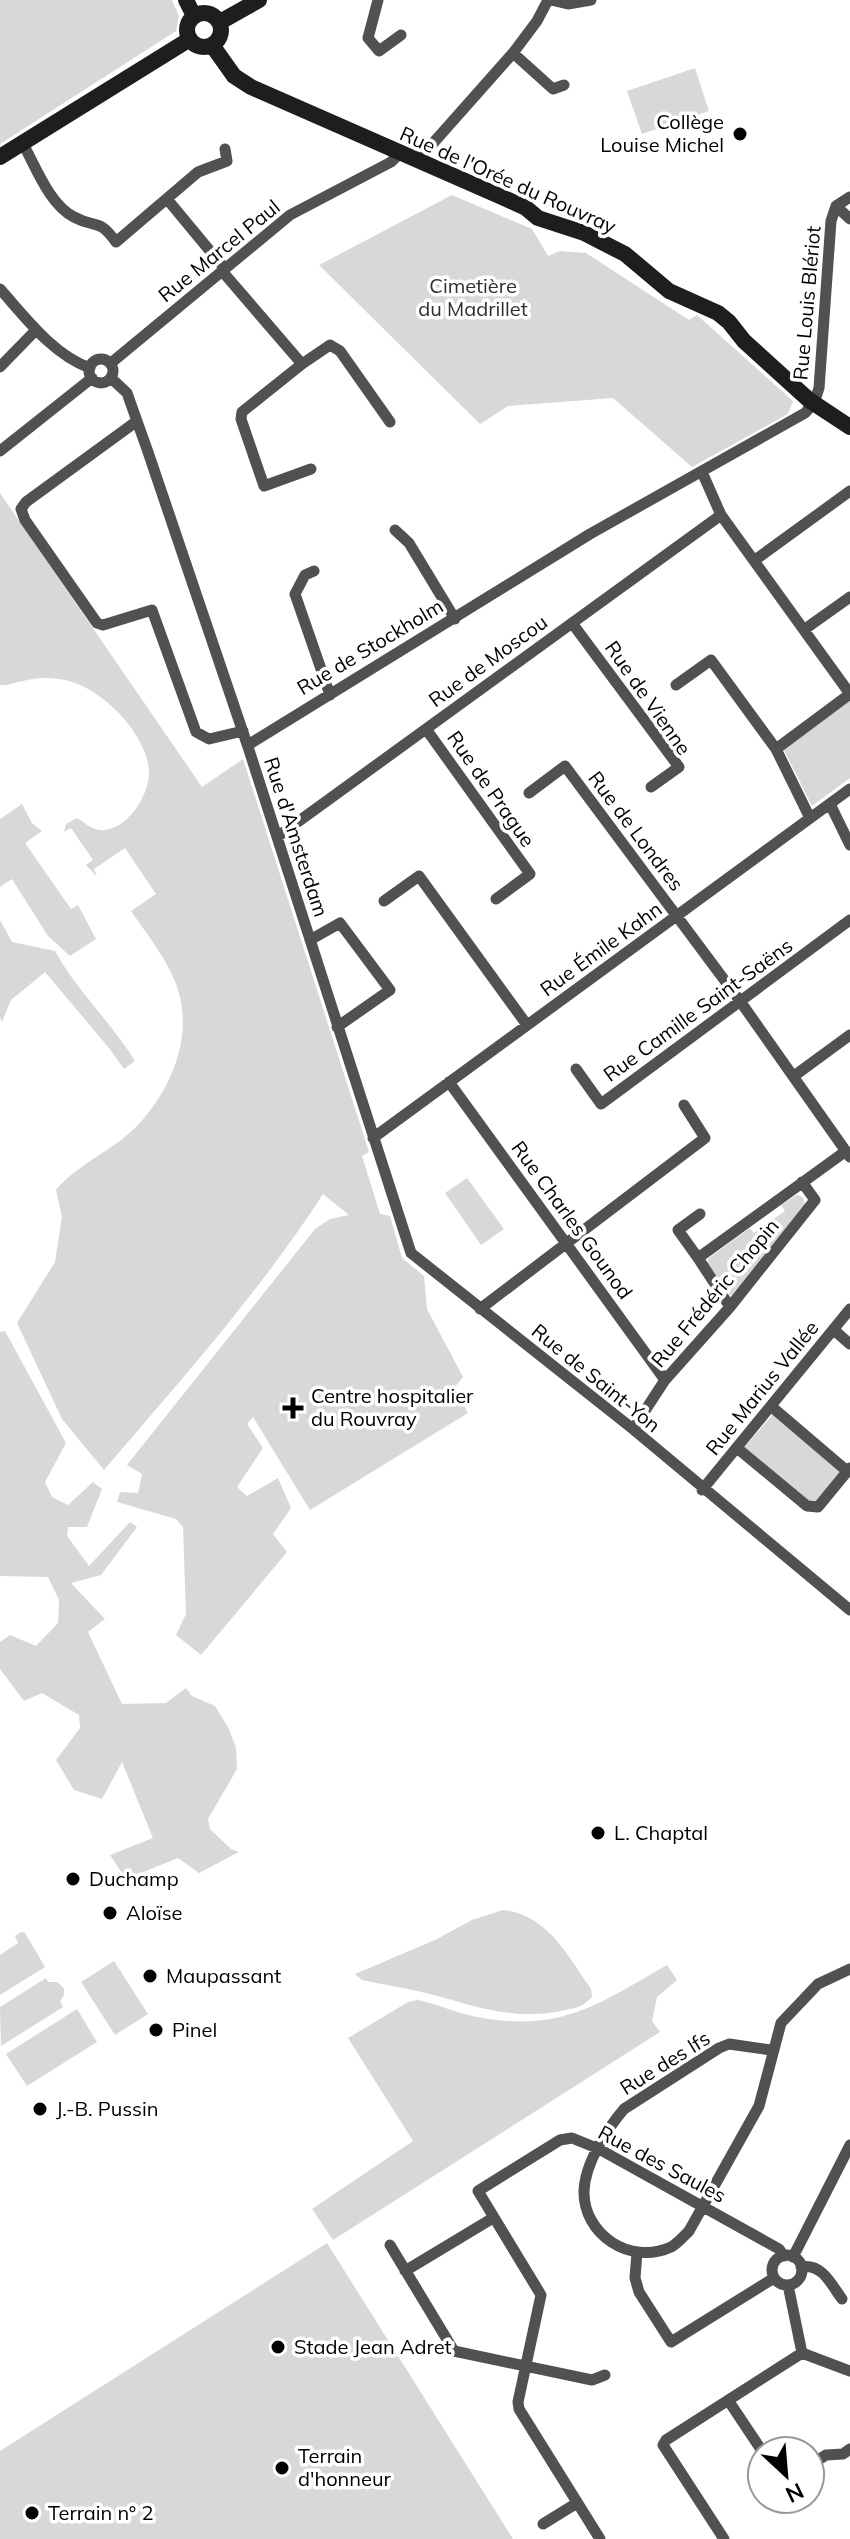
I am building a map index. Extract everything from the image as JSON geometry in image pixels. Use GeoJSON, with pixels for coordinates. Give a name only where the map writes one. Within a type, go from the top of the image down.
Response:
{"type":"FeatureCollection","features":[{"type":"Feature","properties":{"kind":"street"},"geometry":{"type":"LineString","coordinates":[[186,0],[194,16]]}},
{"type":"Feature","properties":{"kind":"street"},"geometry":{"type":"LineString","coordinates":[[220,22],[259,0]]}},
{"type":"Feature","properties":{"kind":"street"},"geometry":{"type":"LineString","coordinates":[[378,0],[368,38],[379,51],[401,35]]}},
{"type":"Feature","properties":{"kind":"street"},"geometry":{"type":"LineString","coordinates":[[419,159],[513,53],[550,0],[568,4],[591,0]]}},
{"type":"Feature","properties":{"kind":"street"},"geometry":{"type":"LineString","coordinates":[[210,14],[220,22],[221,35],[212,45],[199,46],[190,39],[188,25],[194,16],[210,14]]}},
{"type":"Feature","properties":{"kind":"street"},"geometry":{"type":"LineString","coordinates":[[0,157],[190,39]]}},
{"type":"Feature","properties":{"kind":"street","name":"Rue de l'Orée du Rouvray"},"geometry":{"type":"LineString","coordinates":[[212,45],[219,58],[247,85],[399,154],[419,159],[526,208],[538,218],[584,233],[625,254],[669,291],[718,313],[747,344],[814,403]]}},
{"type":"Feature","properties":{"kind":"street"},"geometry":{"type":"LineString","coordinates":[[513,53],[553,89],[564,85]]}},
{"type":"Feature","properties":{"kind":"street"},"geometry":{"type":"LineString","coordinates":[[23,144],[54,200],[74,217],[106,228],[116,242],[198,172],[227,161],[225,149]]}},
{"type":"Feature","properties":{"kind":"street","name":"Rue Marcel Paul"},"geometry":{"type":"LineString","coordinates":[[111,363],[290,215],[391,162],[399,154]]}},
{"type":"Feature","properties":{"kind":"street"},"geometry":{"type":"LineString","coordinates":[[850,197],[836,206],[850,219]]}},
{"type":"Feature","properties":{"kind":"street"},"geometry":{"type":"LineString","coordinates":[[167,199],[302,364]]}},
{"type":"Feature","properties":{"kind":"street","name":"Rue Louis Blériot"},"geometry":{"type":"LineString","coordinates":[[814,403],[819,388],[831,221],[836,206]]}},
{"type":"Feature","properties":{"kind":"street"},"geometry":{"type":"LineString","coordinates":[[0,289],[36,330],[62,352],[91,373],[103,383],[111,378],[113,370],[111,363],[97,359],[91,373],[0,451]]}},
{"type":"Feature","properties":{"kind":"street"},"geometry":{"type":"LineString","coordinates":[[0,367],[36,330]]}},
{"type":"Feature","properties":{"kind":"street"},"geometry":{"type":"LineString","coordinates":[[311,469],[264,486],[241,419],[242,412],[330,345],[340,351],[390,422]]}},
{"type":"Feature","properties":{"kind":"street"},"geometry":{"type":"LineString","coordinates":[[111,378],[127,393],[248,745]]}},
{"type":"Feature","properties":{"kind":"street"},"geometry":{"type":"LineString","coordinates":[[814,403],[850,427]]}},
{"type":"Feature","properties":{"kind":"street","name":"Rue de Stockholm"},"geometry":{"type":"LineString","coordinates":[[248,745],[590,534],[805,413],[814,403]]}},
{"type":"Feature","properties":{"kind":"street"},"geometry":{"type":"LineString","coordinates":[[137,421],[26,502],[21,509],[25,520],[97,623],[103,625],[152,610],[196,732],[209,739],[243,731]]}},
{"type":"Feature","properties":{"kind":"street"},"geometry":{"type":"LineString","coordinates":[[702,472],[721,515],[850,694],[776,749]]}},
{"type":"Feature","properties":{"kind":"street"},"geometry":{"type":"LineString","coordinates":[[755,560],[850,491]]}},
{"type":"Feature","properties":{"kind":"street","name":"Rue de Moscou"},"geometry":{"type":"LineString","coordinates":[[277,837],[721,515]]}},
{"type":"Feature","properties":{"kind":"street"},"geometry":{"type":"LineString","coordinates":[[395,530],[409,543],[455,619]]}},
{"type":"Feature","properties":{"kind":"street"},"geometry":{"type":"LineString","coordinates":[[314,571],[305,575],[295,594],[330,695]]}},
{"type":"Feature","properties":{"kind":"street"},"geometry":{"type":"LineString","coordinates":[[805,629],[850,597]]}},
{"type":"Feature","properties":{"kind":"street","name":"Rue de Vienne"},"geometry":{"type":"LineString","coordinates":[[572,623],[679,767],[651,787]]}},
{"type":"Feature","properties":{"kind":"street"},"geometry":{"type":"LineString","coordinates":[[676,685],[711,660],[776,749],[810,818]]}},
{"type":"Feature","properties":{"kind":"street","name":"Rue de Prague"},"geometry":{"type":"LineString","coordinates":[[426,729],[530,874],[496,899]]}},
{"type":"Feature","properties":{"kind":"street","name":"Rue d'Amsterdam"},"geometry":{"type":"LineString","coordinates":[[248,745],[373,1138]]}},
{"type":"Feature","properties":{"kind":"street","name":"Rue de Londres"},"geometry":{"type":"LineString","coordinates":[[529,793],[565,766],[677,916]]}},
{"type":"Feature","properties":{"kind":"street","name":"Rue Émile Kahn"},"geometry":{"type":"LineString","coordinates":[[373,1138],[850,789]]}},
{"type":"Feature","properties":{"kind":"street"},"geometry":{"type":"LineString","coordinates":[[830,804],[850,845]]}},
{"type":"Feature","properties":{"kind":"street"},"geometry":{"type":"LineString","coordinates":[[384,901],[419,876],[527,1025]]}},
{"type":"Feature","properties":{"kind":"street"},"geometry":{"type":"LineString","coordinates":[[677,916],[848,1154],[802,1182],[698,1258]]}},
{"type":"Feature","properties":{"kind":"street","name":"Rue Camille Saint-Saëns"},"geometry":{"type":"LineString","coordinates":[[576,1069],[601,1104],[850,920]]}},
{"type":"Feature","properties":{"kind":"street","name":"Rue d'Amsterdam"},"geometry":{"type":"LineString","coordinates":[[310,940],[340,923],[390,990],[337,1027]]}},
{"type":"Feature","properties":{"kind":"street"},"geometry":{"type":"LineString","coordinates":[[794,1076],[850,1035]]}},
{"type":"Feature","properties":{"kind":"street","name":"Rue Charles Gounod"},"geometry":{"type":"LineString","coordinates":[[449,1082],[665,1380]]}},
{"type":"Feature","properties":{"kind":"street"},"geometry":{"type":"LineString","coordinates":[[480,1309],[705,1138],[684,1105]]}},
{"type":"Feature","properties":{"kind":"street","name":"Rue de Saint-Yon"},"geometry":{"type":"LineString","coordinates":[[373,1138],[411,1253],[633,1429],[702,1490],[850,1610]]}},
{"type":"Feature","properties":{"kind":"street","name":"Rue Frédéric Chopin"},"geometry":{"type":"LineString","coordinates":[[633,1429],[665,1380],[730,1307],[815,1200],[802,1182]]}},
{"type":"Feature","properties":{"kind":"street"},"geometry":{"type":"LineString","coordinates":[[700,1214],[678,1230],[730,1307]]}},
{"type":"Feature","properties":{"kind":"street","name":"Rue Marius Vallée"},"geometry":{"type":"LineString","coordinates":[[702,1490],[850,1309]]}},
{"type":"Feature","properties":{"kind":"street"},"geometry":{"type":"LineString","coordinates":[[834,1330],[850,1344]]}},
{"type":"Feature","properties":{"kind":"street"},"geometry":{"type":"LineString","coordinates":[[737,1448],[807,1506],[818,1507],[849,1470],[772,1407]]}},
{"type":"Feature","properties":{"kind":"street"},"geometry":{"type":"LineString","coordinates":[[774,2278],[671,2342],[639,2292],[635,2278],[637,2252],[671,2247],[689,2231],[759,2106],[771,2050],[781,2023],[818,1984],[850,1969]]}},
{"type":"Feature","properties":{"kind":"street","name":"Rue des Ifs"},"geometry":{"type":"LineString","coordinates":[[637,2252],[612,2244],[603,2237],[586,2210],[586,2175],[624,2109],[719,2048],[729,2044],[771,2050]]}},
{"type":"Feature","properties":{"kind":"street","name":"Rue des Saules"},"geometry":{"type":"LineString","coordinates":[[493,2218],[478,2191],[560,2140],[572,2138],[599,2149],[704,2206],[793,2260],[820,2269],[842,2299]]}},
{"type":"Feature","properties":{"kind":"street"},"geometry":{"type":"LineString","coordinates":[[788,2285],[800,2276],[793,2260],[850,2145]]}},
{"type":"Feature","properties":{"kind":"street"},"geometry":{"type":"LineString","coordinates":[[405,2271],[493,2218],[541,2295],[525,2365],[519,2409],[600,2539]]}},
{"type":"Feature","properties":{"kind":"street"},"geometry":{"type":"LineString","coordinates":[[390,2245],[454,2351],[592,2380],[605,2375]]}},
{"type":"Feature","properties":{"kind":"street"},"geometry":{"type":"LineString","coordinates":[[788,2285],[774,2278],[773,2264],[793,2260]]}},
{"type":"Feature","properties":{"kind":"street"},"geometry":{"type":"LineString","coordinates":[[788,2285],[802,2353]]}},
{"type":"Feature","properties":{"kind":"street"},"geometry":{"type":"LineString","coordinates":[[802,2353],[850,2371]]}},
{"type":"Feature","properties":{"kind":"street"},"geometry":{"type":"LineString","coordinates":[[724,2539],[663,2445],[666,2440],[802,2353]]}},
{"type":"Feature","properties":{"kind":"street"},"geometry":{"type":"LineString","coordinates":[[728,2400],[751,2435]]}},
{"type":"Feature","properties":{"kind":"street"},"geometry":{"type":"LineString","coordinates":[[826,2455],[843,2454],[850,2449]]}},
{"type":"Feature","properties":{"kind":"street"},"geometry":{"type":"LineString","coordinates":[[543,2524],[577,2503]]}},
{"type":"Feature","properties":{"kind":"green space"},"geometry":{"type":"Polygon","coordinates":[[[0,0],[172,0],[179,16],[176,31],[0,144],[0,0]]]}},
{"type":"Feature","properties":{"kind":"green space"},"geometry":{"type":"Polygon","coordinates":[[[695,68],[709,111],[642,134],[627,91],[695,68]]]}},
{"type":"Feature","properties":{"kind":"green space","name":"Cimetière du Madrillet"},"geometry":{"type":"Polygon","coordinates":[[[452,195],[532,229],[548,256],[560,251],[586,253],[689,320],[697,315],[793,401],[788,414],[692,467],[613,398],[508,406],[480,424],[319,265],[452,195]]]}},
{"type":"Feature","properties":{"kind":"green space"},"geometry":{"type":"Polygon","coordinates":[[[0,493],[202,787],[243,759],[369,1152],[362,1156],[380,1214],[390,1216],[402,1258],[424,1276],[427,1309],[463,1377],[454,1388],[468,1413],[310,1510],[253,1417],[247,1424],[263,1448],[237,1487],[247,1496],[278,1478],[291,1508],[273,1534],[287,1552],[201,1655],[176,1635],[186,1614],[183,1527],[176,1519],[117,1502],[120,1492],[138,1493],[142,1474],[127,1465],[315,1229],[330,1219],[349,1215],[323,1194],[246,1301],[104,1470],[62,1419],[17,1323],[55,1262],[62,1217],[56,1190],[75,1172],[129,1134],[161,1094],[177,1059],[181,1041],[181,1003],[167,965],[131,911],[156,894],[125,848],[94,869],[97,877],[86,865],[93,860],[71,828],[64,832],[66,824],[77,818],[90,827],[109,829],[127,819],[135,810],[149,780],[146,756],[140,742],[122,716],[85,687],[48,678],[0,685],[0,493]]]}},
{"type":"Feature","properties":{"kind":"green space"},"geometry":{"type":"Polygon","coordinates":[[[850,698],[850,778],[812,806],[783,748],[850,698]]]}},
{"type":"Feature","properties":{"kind":"green space"},"geometry":{"type":"Polygon","coordinates":[[[22,804],[32,823],[42,831],[25,843],[71,909],[78,905],[96,939],[70,956],[48,936],[12,879],[0,887],[0,819],[22,804]]]}},
{"type":"Feature","properties":{"kind":"green space"},"geometry":{"type":"Polygon","coordinates":[[[0,920],[12,942],[55,951],[73,980],[135,1061],[124,1069],[45,972],[11,1000],[2,1022],[0,920]]]}},
{"type":"Feature","properties":{"kind":"green space"},"geometry":{"type":"Polygon","coordinates":[[[467,1178],[504,1229],[481,1245],[445,1193],[467,1178]]]}},
{"type":"Feature","properties":{"kind":"green space"},"geometry":{"type":"Polygon","coordinates":[[[797,1195],[803,1197],[805,1205],[734,1295],[730,1295],[707,1263],[709,1258],[750,1228],[754,1233],[785,1211],[781,1205],[797,1195]]]}},
{"type":"Feature","properties":{"kind":"green space"},"geometry":{"type":"Polygon","coordinates":[[[5,1331],[66,1443],[45,1482],[52,1497],[68,1505],[93,1482],[102,1489],[87,1527],[68,1527],[67,1536],[89,1566],[130,1522],[137,1527],[101,1575],[71,1583],[105,1619],[88,1632],[122,1704],[166,1703],[186,1688],[192,1696],[215,1706],[236,1748],[237,1769],[208,1819],[210,1829],[231,1849],[239,1852],[199,1873],[178,1858],[126,1879],[110,1855],[153,1838],[122,1762],[102,1799],[74,1790],[56,1760],[80,1728],[79,1715],[42,1693],[24,1701],[0,1669],[0,1642],[10,1635],[36,1646],[58,1623],[59,1600],[48,1577],[0,1576],[0,1332],[5,1331]]]}},
{"type":"Feature","properties":{"kind":"green space"},"geometry":{"type":"Polygon","coordinates":[[[774,1413],[842,1472],[815,1504],[811,1505],[744,1448],[774,1413]]]}},
{"type":"Feature","properties":{"kind":"green space"},"geometry":{"type":"Polygon","coordinates":[[[503,1910],[532,1919],[555,1939],[591,1989],[592,1997],[589,2000],[583,2005],[547,2013],[512,2013],[362,1980],[355,1974],[435,1940],[472,1920],[503,1910]]]}},
{"type":"Feature","properties":{"kind":"green space"},"geometry":{"type":"Polygon","coordinates":[[[25,1933],[45,1967],[0,1995],[0,1955],[18,1943],[15,1936],[25,1933]]]}},
{"type":"Feature","properties":{"kind":"green space"},"geometry":{"type":"Polygon","coordinates":[[[114,1961],[148,2014],[115,2035],[81,1982],[114,1961]]]}},
{"type":"Feature","properties":{"kind":"green space"},"geometry":{"type":"Polygon","coordinates":[[[667,1965],[677,1980],[657,1997],[652,2021],[660,2032],[333,2240],[312,2209],[413,2141],[348,2038],[408,2002],[418,2000],[483,2018],[536,2021],[559,2017],[601,2002],[667,1965]]]}},
{"type":"Feature","properties":{"kind":"green space"},"geometry":{"type":"Polygon","coordinates":[[[46,1978],[48,1982],[57,1982],[64,1988],[60,2001],[63,2007],[1,2046],[0,2007],[46,1978]]]}},
{"type":"Feature","properties":{"kind":"green space"},"geometry":{"type":"Polygon","coordinates":[[[77,2009],[97,2042],[27,2086],[6,2054],[77,2009]]]}},
{"type":"Feature","properties":{"kind":"green space","name":"Stade Jean Adret"},"geometry":{"type":"Polygon","coordinates":[[[327,2243],[513,2539],[0,2539],[0,2451],[327,2243]]]}},
{"type":"Feature","properties":{"kind":"place","name":"Collège Louise Michel"},"geometry":{"type":"Point","coordinates":[740,134]}},
{"type":"Feature","properties":{"kind":"place","name":"Centre hospitalier du Rouvray"},"geometry":{"type":"Point","coordinates":[293,1408]}},
{"type":"Feature","properties":{"kind":"place","name":"L. Chaptal"},"geometry":{"type":"Point","coordinates":[598,1833]}},
{"type":"Feature","properties":{"kind":"place","name":"Duchamp"},"geometry":{"type":"Point","coordinates":[73,1879]}},
{"type":"Feature","properties":{"kind":"place","name":"Aloïse"},"geometry":{"type":"Point","coordinates":[110,1913]}},
{"type":"Feature","properties":{"kind":"place","name":"Maupassant"},"geometry":{"type":"Point","coordinates":[150,1976]}},
{"type":"Feature","properties":{"kind":"place","name":"Pinel"},"geometry":{"type":"Point","coordinates":[156,2030]}},
{"type":"Feature","properties":{"kind":"place","name":"J.-B. Pussin"},"geometry":{"type":"Point","coordinates":[40,2109]}},
{"type":"Feature","properties":{"kind":"place","name":"Stade Jean Adret"},"geometry":{"type":"Point","coordinates":[278,2347]}},
{"type":"Feature","properties":{"kind":"place","name":"Terrain d'honneur"},"geometry":{"type":"Point","coordinates":[282,2468]}},
{"type":"Feature","properties":{"kind":"place","name":"Terrain n° 2"},"geometry":{"type":"Point","coordinates":[32,2513]}}]}
